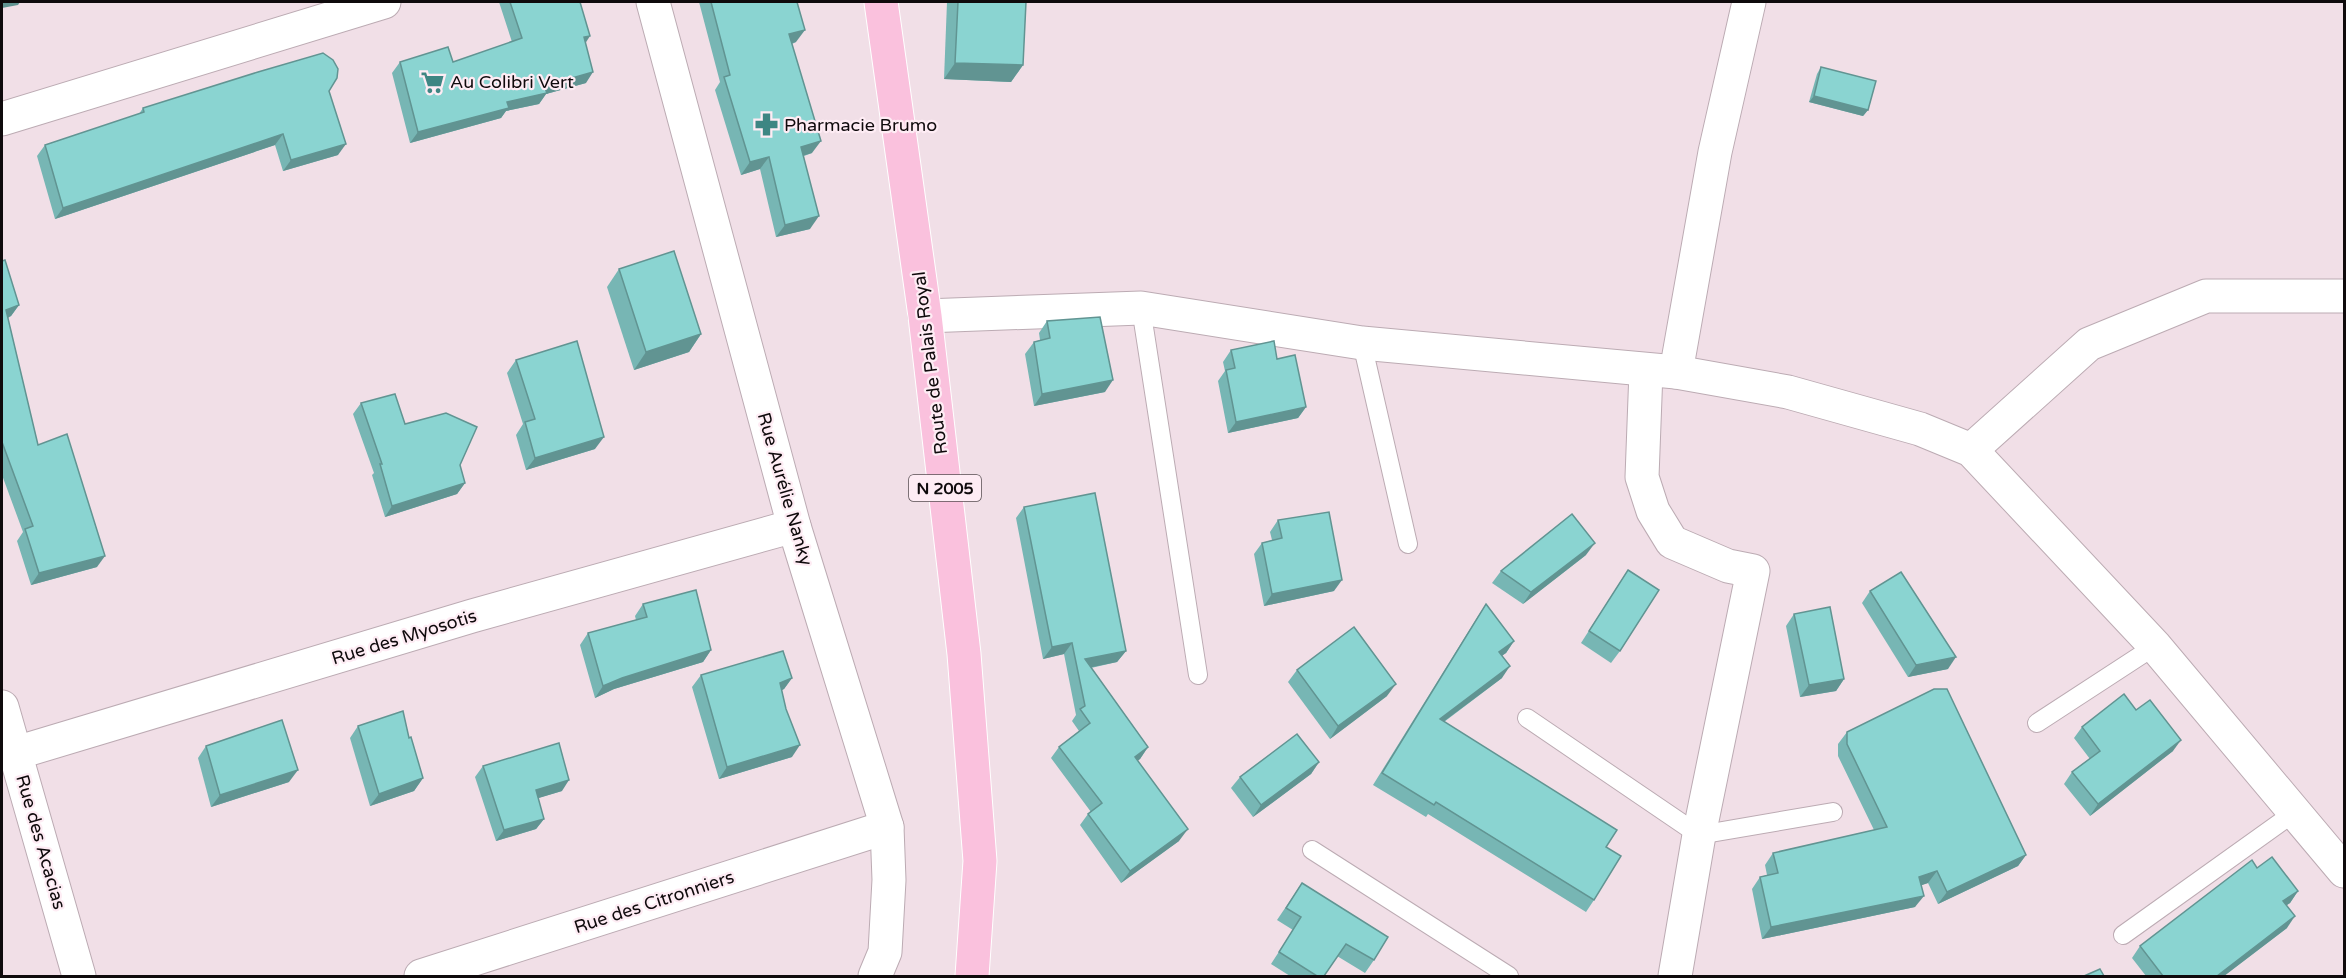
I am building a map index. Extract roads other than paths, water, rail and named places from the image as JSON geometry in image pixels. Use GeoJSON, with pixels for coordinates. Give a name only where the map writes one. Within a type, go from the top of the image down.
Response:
{"type":"FeatureCollection","features":[{"type":"Feature","properties":{"kind":"main road","name":"Route de Palais Royal"},"geometry":{"type":"LineString","coordinates":[[881,2],[925,316],[964,654],[979,850],[972,976]]}},
{"type":"Feature","properties":{"kind":"street"},"geometry":{"type":"LineString","coordinates":[[2,119],[384,2]]}},
{"type":"Feature","properties":{"kind":"street","name":"Rue Aurélie Nanky"},"geometry":{"type":"LineString","coordinates":[[653,2],[794,526],[887,827],[889,880],[885,952],[875,976]]}},
{"type":"Feature","properties":{"kind":"street"},"geometry":{"type":"LineString","coordinates":[[1675,976],[1698,835],[1753,571],[1728,566],[1672,542],[1653,511],[1642,477],[1661,371],[1749,2]]}},
{"type":"Feature","properties":{"kind":"street"},"geometry":{"type":"LineString","coordinates":[[1971,450],[2089,344],[2206,296],[2344,296]]}},
{"type":"Feature","properties":{"kind":"street"},"geometry":{"type":"LineString","coordinates":[[925,316],[1141,308],[1362,343],[1661,371],[1788,392],[1851,407],[1920,429],[1971,450],[2156,646],[2344,871]]}},
{"type":"Feature","properties":{"kind":"street","name":"Rue des Myosotis"},"geometry":{"type":"LineString","coordinates":[[16,753],[472,616],[794,526]]}},
{"type":"Feature","properties":{"kind":"street","name":"Rue des Acacias"},"geometry":{"type":"LineString","coordinates":[[2,707],[79,976]]}},
{"type":"Feature","properties":{"kind":"street","name":"Rue des Citronniers"},"geometry":{"type":"LineString","coordinates":[[421,976],[887,827]]}},
{"type":"Feature","properties":{"kind":"lane"},"geometry":{"type":"LineString","coordinates":[[1141,308],[1198,675]]}},
{"type":"Feature","properties":{"kind":"lane"},"geometry":{"type":"LineString","coordinates":[[1362,343],[1408,544]]}},
{"type":"Feature","properties":{"kind":"lane"},"geometry":{"type":"LineString","coordinates":[[2037,723],[2156,646]]}},
{"type":"Feature","properties":{"kind":"lane"},"geometry":{"type":"LineString","coordinates":[[1527,718],[1698,835],[1833,812]]}},
{"type":"Feature","properties":{"kind":"lane"},"geometry":{"type":"LineString","coordinates":[[2123,935],[2295,812]]}},
{"type":"Feature","properties":{"kind":"lane"},"geometry":{"type":"LineString","coordinates":[[1311,850],[1509,976]]}},
{"type":"Feature","properties":{"kind":"place","name":"Au Colibri Vert"},"geometry":{"type":"Point","coordinates":[432,82]}},
{"type":"Feature","properties":{"kind":"place","name":"Pharmacie Brumo"},"geometry":{"type":"Point","coordinates":[766,125]}}]}
